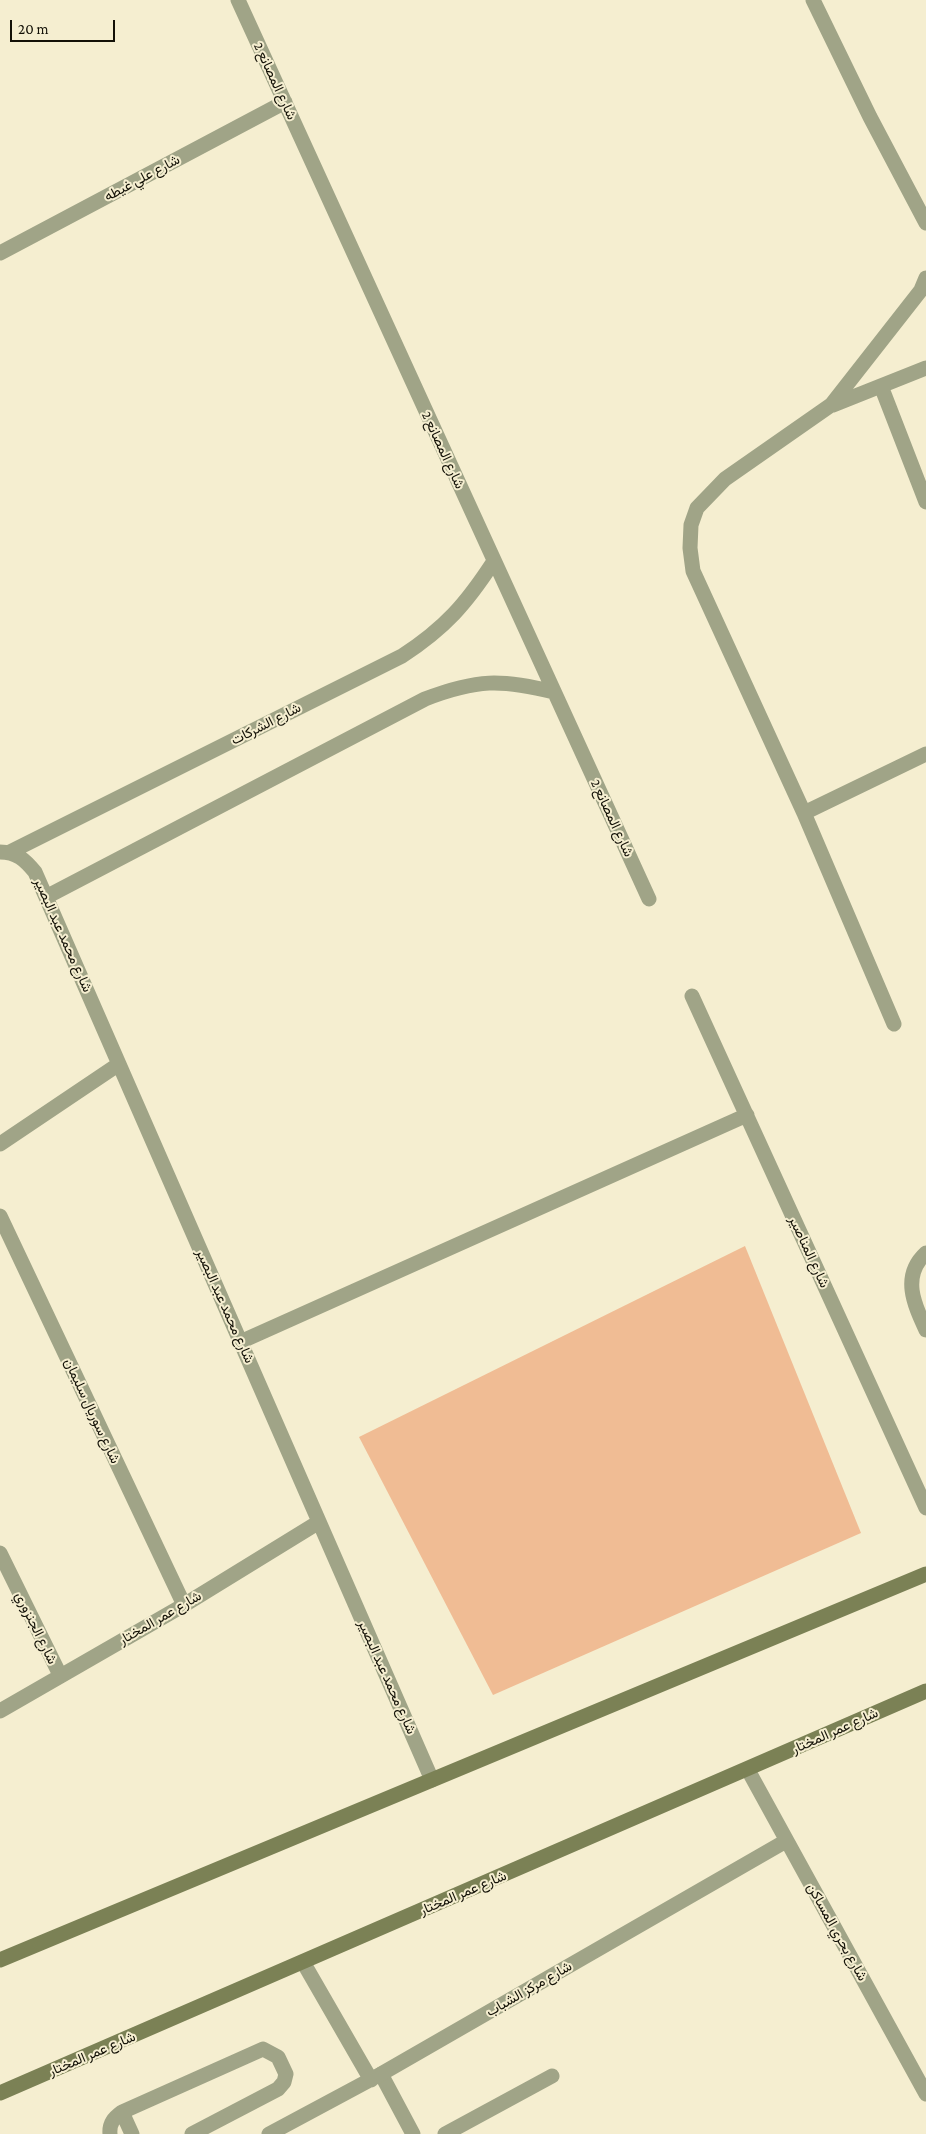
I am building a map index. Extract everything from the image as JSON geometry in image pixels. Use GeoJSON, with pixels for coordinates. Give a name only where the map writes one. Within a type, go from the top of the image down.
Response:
{"type":"FeatureCollection","features":[{"type":"Feature","properties":{"kind":"main road"},"geometry":{"type":"LineString","coordinates":[[0,1960],[926,1574]]}},
{"type":"Feature","properties":{"kind":"main road","name":"شارع عمر المختار"},"geometry":{"type":"LineString","coordinates":[[0,2093],[748,1770],[926,1691]]}},
{"type":"Feature","properties":{"kind":"street","name":"شارع المصانع 2"},"geometry":{"type":"LineString","coordinates":[[238,0],[649,899]]}},
{"type":"Feature","properties":{"kind":"street"},"geometry":{"type":"LineString","coordinates":[[813,0],[870,117],[926,223]]}},
{"type":"Feature","properties":{"kind":"street","name":"شارع علي غيطه"},"geometry":{"type":"LineString","coordinates":[[0,253],[284,102]]}},
{"type":"Feature","properties":{"kind":"street"},"geometry":{"type":"LineString","coordinates":[[831,405],[921,290],[926,278]]}},
{"type":"Feature","properties":{"kind":"street"},"geometry":{"type":"LineString","coordinates":[[894,1024],[804,813],[693,571],[690,548],[691,525],[698,508],[725,479],[831,405],[926,368]]}},
{"type":"Feature","properties":{"kind":"street"},"geometry":{"type":"LineString","coordinates":[[881,386],[926,502]]}},
{"type":"Feature","properties":{"kind":"street","name":"شارع الشركات"},"geometry":{"type":"LineString","coordinates":[[5,852],[402,656],[430,638],[454,616],[494,561]]}},
{"type":"Feature","properties":{"kind":"street"},"geometry":{"type":"LineString","coordinates":[[46,897],[426,699],[456,687],[488,681],[520,684],[554,692]]}},
{"type":"Feature","properties":{"kind":"street"},"geometry":{"type":"LineString","coordinates":[[804,813],[926,754]]}},
{"type":"Feature","properties":{"kind":"street","name":"شارع محمد عبد البصير"},"geometry":{"type":"LineString","coordinates":[[5,852],[25,859],[36,872],[432,1780]]}},
{"type":"Feature","properties":{"kind":"street","name":"شارع المناصير"},"geometry":{"type":"LineString","coordinates":[[692,996],[919,1475],[926,1508]]}},
{"type":"Feature","properties":{"kind":"street"},"geometry":{"type":"LineString","coordinates":[[0,1144],[119,1064]]}},
{"type":"Feature","properties":{"kind":"street"},"geometry":{"type":"LineString","coordinates":[[240,1342],[747,1115]]}},
{"type":"Feature","properties":{"kind":"street","name":"شارع سوريال سليمان"},"geometry":{"type":"LineString","coordinates":[[0,1216],[184,1605]]}},
{"type":"Feature","properties":{"kind":"street"},"geometry":{"type":"LineString","coordinates":[[926,1253],[914,1269],[910,1285],[913,1302],[926,1330]]}},
{"type":"Feature","properties":{"kind":"street","name":"شارع عمر المختار"},"geometry":{"type":"LineString","coordinates":[[0,1711],[184,1605],[319,1522]]}},
{"type":"Feature","properties":{"kind":"street","name":"شارع الجنزوري"},"geometry":{"type":"LineString","coordinates":[[0,1553],[60,1675]]}},
{"type":"Feature","properties":{"kind":"street","name":"شارع بحري المساكن"},"geometry":{"type":"LineString","coordinates":[[748,1770],[926,2094]]}},
{"type":"Feature","properties":{"kind":"street","name":"شارع مركز الشباب"},"geometry":{"type":"LineString","coordinates":[[269,2134],[376,2077],[786,1841]]}},
{"type":"Feature","properties":{"kind":"street"},"geometry":{"type":"LineString","coordinates":[[303,1962],[413,2134]]}},
{"type":"Feature","properties":{"kind":"street"},"geometry":{"type":"LineString","coordinates":[[110,2134],[109,2127],[122,2112],[263,2049],[278,2057],[286,2074],[284,2082],[278,2089],[192,2134]]}},
{"type":"Feature","properties":{"kind":"street"},"geometry":{"type":"LineString","coordinates":[[445,2134],[552,2076]]}},
{"type":"Feature","properties":{"kind":"street"},"geometry":{"type":"LineString","coordinates":[[122,2112],[132,2134]]}},
{"type":"Feature","properties":{"kind":"shaded area"},"geometry":{"type":"Polygon","coordinates":[[[745,1246],[861,1533],[493,1695],[359,1437],[745,1246]]]}}]}
